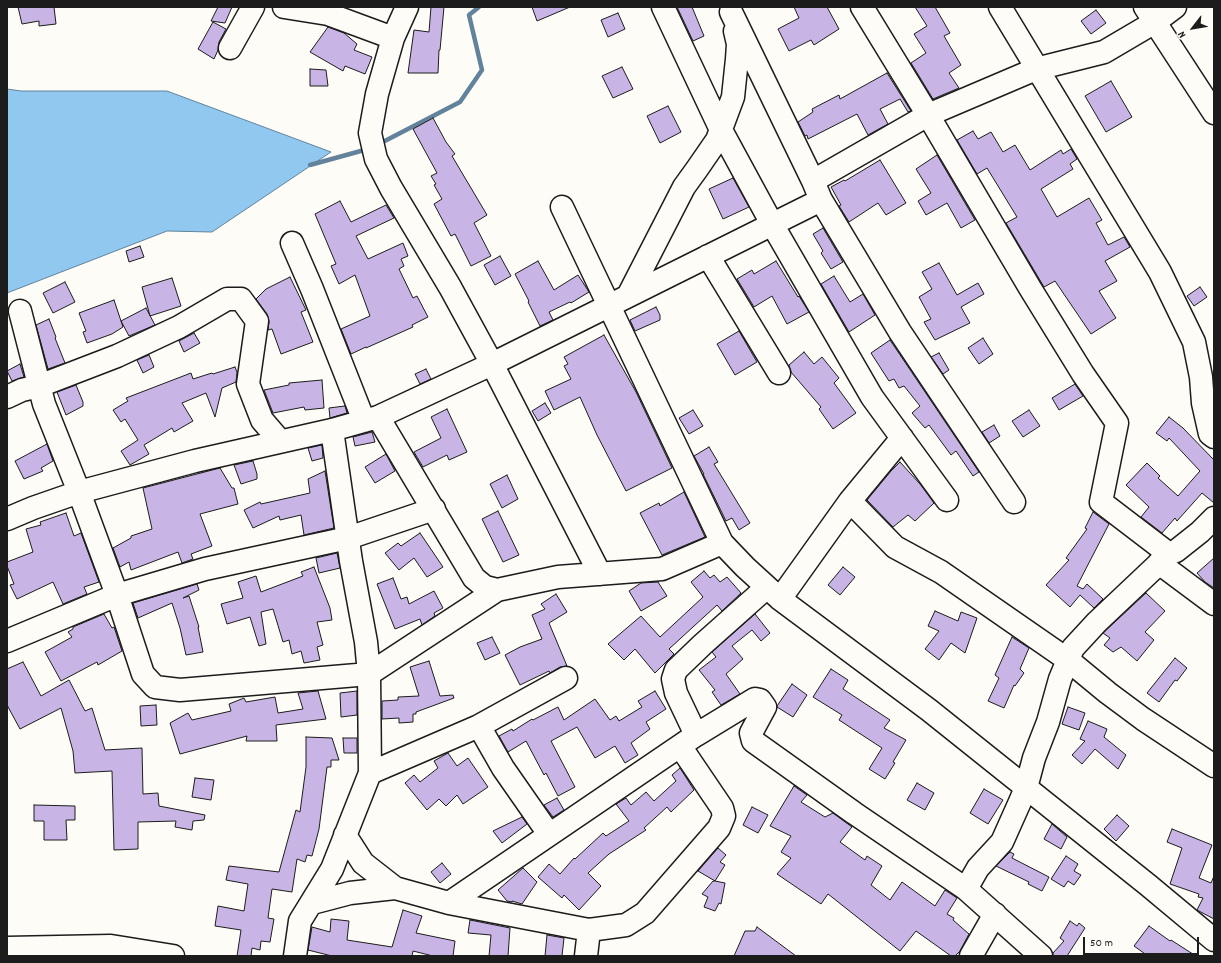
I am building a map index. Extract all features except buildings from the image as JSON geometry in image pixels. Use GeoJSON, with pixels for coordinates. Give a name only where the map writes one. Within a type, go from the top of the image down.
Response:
{"type":"FeatureCollection","features":[{"type":"Feature","properties":{"kind":"street"},"geometry":{"type":"LineString","coordinates":[[230,48],[253,7]]}},
{"type":"Feature","properties":{"kind":"street"},"geometry":{"type":"LineString","coordinates":[[284,7],[328,14],[393,38]]}},
{"type":"Feature","properties":{"kind":"street"},"geometry":{"type":"LineString","coordinates":[[408,7],[393,38],[377,94],[370,133],[376,159],[391,188],[450,287],[492,364],[600,574]]}},
{"type":"Feature","properties":{"kind":"street"},"geometry":{"type":"LineString","coordinates":[[663,7],[721,130],[772,224],[872,397],[947,500]]}},
{"type":"Feature","properties":{"kind":"street"},"geometry":{"type":"LineString","coordinates":[[862,7],[928,115],[1030,288],[1083,374],[1117,423],[1101,502],[1214,604]]}},
{"type":"Feature","properties":{"kind":"street"},"geometry":{"type":"LineString","coordinates":[[1000,7],[1036,69],[1160,272],[1171,293],[1194,342],[1201,377],[1203,403],[1210,434],[1214,437]]}},
{"type":"Feature","properties":{"kind":"street"},"geometry":{"type":"LineString","coordinates":[[7,519],[79,492],[195,461],[332,430],[371,419],[492,364],[772,224],[817,190],[928,115],[1036,69],[1104,52],[1150,15],[1175,7]]}},
{"type":"Feature","properties":{"kind":"street"},"geometry":{"type":"LineString","coordinates":[[628,296],[684,187],[698,170],[717,140],[733,97],[738,44],[730,9]]}},
{"type":"Feature","properties":{"kind":"street"},"geometry":{"type":"LineString","coordinates":[[730,9],[817,190],[900,332],[1014,502]]}},
{"type":"Feature","properties":{"kind":"street"},"geometry":{"type":"LineString","coordinates":[[1150,15],[1185,66],[1214,113]]}},
{"type":"Feature","properties":{"kind":"street"},"geometry":{"type":"LineString","coordinates":[[562,207],[722,543],[773,593],[929,710],[1148,885],[1214,941],[1206,956]]}},
{"type":"Feature","properties":{"kind":"street"},"geometry":{"type":"LineString","coordinates":[[292,243],[371,419],[434,509],[474,578],[485,587],[497,590]]}},
{"type":"Feature","properties":{"kind":"street"},"geometry":{"type":"LineString","coordinates":[[708,256],[779,373]]}},
{"type":"Feature","properties":{"kind":"street"},"geometry":{"type":"LineString","coordinates":[[7,397],[22,390],[39,386],[116,356],[179,327],[227,300],[241,299],[257,321],[248,384],[262,420],[280,441]]}},
{"type":"Feature","properties":{"kind":"street"},"geometry":{"type":"LineString","coordinates":[[20,311],[39,386],[49,416],[117,595],[144,674],[156,687],[180,690],[369,674],[497,590],[558,577],[662,569],[722,543]]}},
{"type":"Feature","properties":{"kind":"street"},"geometry":{"type":"LineString","coordinates":[[295,956],[300,921],[332,869],[370,773],[369,674],[366,642],[348,538],[332,430]]}},
{"type":"Feature","properties":{"kind":"street"},"geometry":{"type":"LineString","coordinates":[[312,903],[350,893],[395,888],[449,903],[589,930],[626,925],[644,913],[719,828],[724,816],[722,808],[688,740],[673,679],[676,670],[703,644],[773,593],[902,438]]}},
{"type":"Feature","properties":{"kind":"street"},"geometry":{"type":"LineString","coordinates":[[850,501],[895,548],[941,572],[1068,660],[1143,720],[1214,766]]}},
{"type":"Feature","properties":{"kind":"street"},"geometry":{"type":"LineString","coordinates":[[7,641],[117,595],[205,569],[348,538],[434,509]]}},
{"type":"Feature","properties":{"kind":"street"},"geometry":{"type":"LineString","coordinates":[[966,888],[978,868],[1002,842],[1026,788],[1034,758],[1048,722],[1060,679],[1073,648],[1164,559],[1200,532],[1214,518]]}},
{"type":"Feature","properties":{"kind":"street"},"geometry":{"type":"LineString","coordinates":[[370,773],[479,726],[566,678]]}},
{"type":"Feature","properties":{"kind":"street"},"geometry":{"type":"LineString","coordinates":[[449,903],[688,740],[755,700],[760,700],[765,708],[751,733],[753,742],[854,813],[966,888],[1041,956]]}},
{"type":"Feature","properties":{"kind":"street"},"geometry":{"type":"LineString","coordinates":[[479,726],[503,768],[549,834]]}},
{"type":"Feature","properties":{"kind":"street"},"geometry":{"type":"LineString","coordinates":[[345,835],[363,863],[395,888]]}},
{"type":"Feature","properties":{"kind":"street"},"geometry":{"type":"LineString","coordinates":[[971,956],[996,914]]}},
{"type":"Feature","properties":{"kind":"street"},"geometry":{"type":"LineString","coordinates":[[586,956],[589,930]]}},
{"type":"Feature","properties":{"kind":"street"},"geometry":{"type":"LineString","coordinates":[[10,950],[111,946],[173,956]]}},
{"type":"Feature","properties":{"kind":"water"},"geometry":{"type":"Polygon","coordinates":[[[7,89],[21,91],[167,91],[331,152],[212,232],[167,231],[7,293],[7,89]]]}},
{"type":"Feature","properties":{"kind":"waterway"},"geometry":{"type":"LineString","coordinates":[[379,144],[460,102],[482,70],[469,15],[479,7]]}},
{"type":"Feature","properties":{"kind":"waterway"},"geometry":{"type":"LineString","coordinates":[[310,165],[368,149]]}}]}
